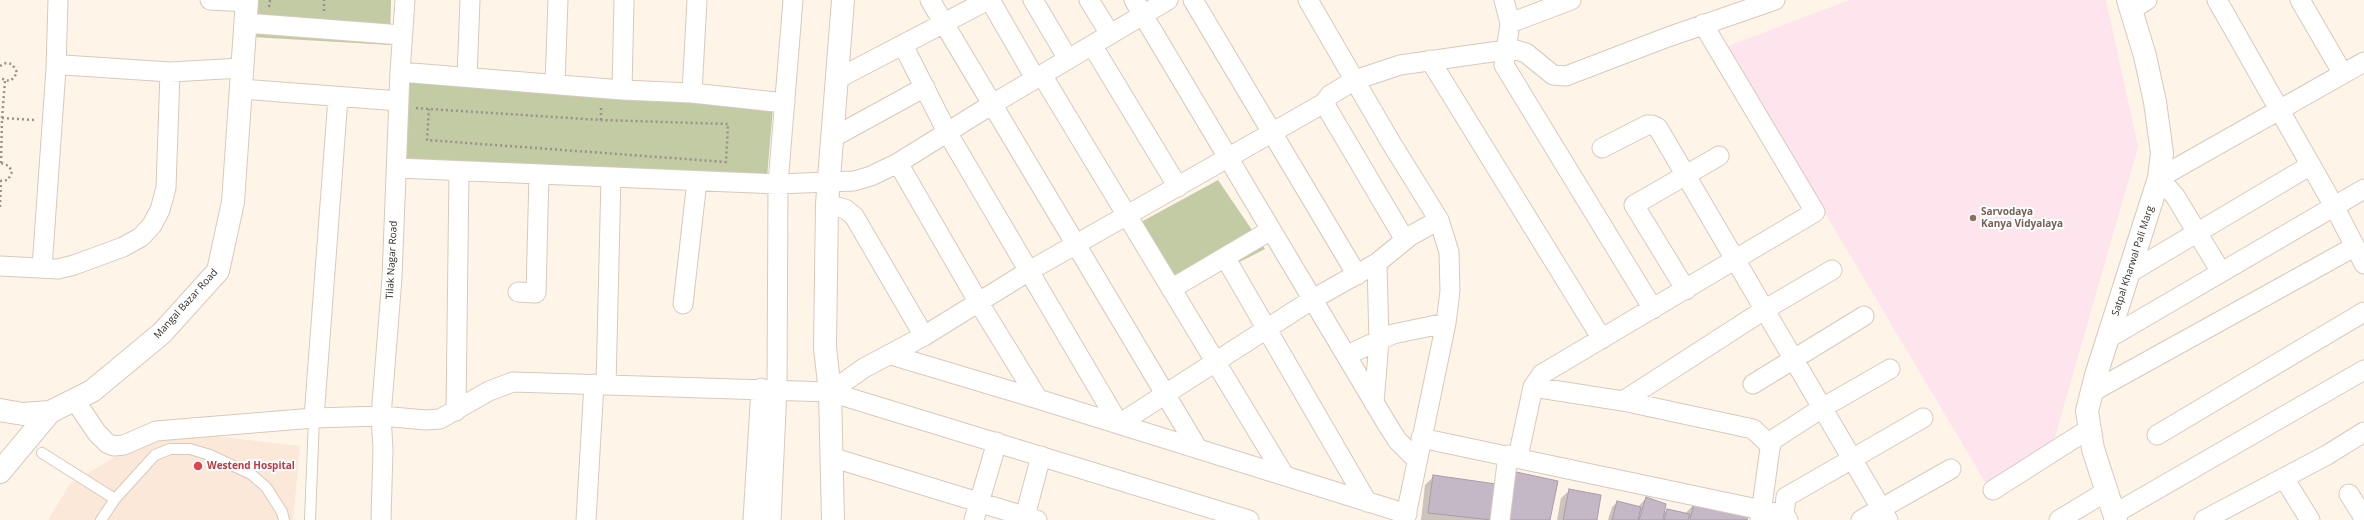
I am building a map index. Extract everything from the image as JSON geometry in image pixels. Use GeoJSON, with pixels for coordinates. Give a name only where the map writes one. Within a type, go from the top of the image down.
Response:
{"type":"FeatureCollection","features":[{"type":"Feature","properties":{"kind":"street"},"geometry":{"type":"LineString","coordinates":[[42,268],[56,69],[58,0]]}},
{"type":"Feature","properties":{"kind":"street"},"geometry":{"type":"LineString","coordinates":[[210,0],[247,1]]}},
{"type":"Feature","properties":{"kind":"street","name":"Tilak Nagar Road"},"geometry":{"type":"LineString","coordinates":[[381,520],[383,465],[381,416],[392,278],[400,72],[405,0]]}},
{"type":"Feature","properties":{"kind":"street"},"geometry":{"type":"LineString","coordinates":[[467,77],[470,0]]}},
{"type":"Feature","properties":{"kind":"street"},"geometry":{"type":"LineString","coordinates":[[555,84],[558,0]]}},
{"type":"Feature","properties":{"kind":"street"},"geometry":{"type":"LineString","coordinates":[[622,90],[624,0]]}},
{"type":"Feature","properties":{"kind":"street"},"geometry":{"type":"LineString","coordinates":[[692,93],[698,0]]}},
{"type":"Feature","properties":{"kind":"street"},"geometry":{"type":"LineString","coordinates":[[771,520],[769,389],[778,184],[793,0]]}},
{"type":"Feature","properties":{"kind":"street"},"geometry":{"type":"LineString","coordinates":[[837,519],[831,457],[830,392],[825,348],[829,181],[844,0]]}},
{"type":"Feature","properties":{"kind":"street"},"geometry":{"type":"LineString","coordinates":[[930,0],[991,105],[1077,244],[1198,448]]}},
{"type":"Feature","properties":{"kind":"street"},"geometry":{"type":"LineString","coordinates":[[837,80],[989,0],[1126,216],[1284,475]]}},
{"type":"Feature","properties":{"kind":"street"},"geometry":{"type":"LineString","coordinates":[[1034,0],[1068,59]]}},
{"type":"Feature","properties":{"kind":"street"},"geometry":{"type":"LineString","coordinates":[[1089,0],[1110,34]]}},
{"type":"Feature","properties":{"kind":"street"},"geometry":{"type":"LineString","coordinates":[[397,168],[778,184],[854,181],[871,176],[898,163],[1038,76],[1092,45],[1110,34],[1139,7],[1168,0]]}},
{"type":"Feature","properties":{"kind":"street"},"geometry":{"type":"LineString","coordinates":[[1193,0],[1357,275]]}},
{"type":"Feature","properties":{"kind":"street"},"geometry":{"type":"LineString","coordinates":[[891,355],[1284,475],[1367,502],[1406,517],[1421,438],[1446,323],[1450,291],[1448,252],[1439,220],[1308,0]]}},
{"type":"Feature","properties":{"kind":"street"},"geometry":{"type":"LineString","coordinates":[[1504,0],[1510,23],[1505,50],[1504,66],[1653,309]]}},
{"type":"Feature","properties":{"kind":"street"},"geometry":{"type":"LineString","coordinates":[[1510,23],[1571,0]]}},
{"type":"Feature","properties":{"kind":"street"},"geometry":{"type":"LineString","coordinates":[[830,392],[864,368],[891,355],[924,336],[1029,271],[1178,186],[1229,159],[1324,103],[1330,95],[1355,80],[1400,65],[1505,50],[1526,53],[1553,75],[1566,76],[1703,24],[1775,0]]}},
{"type":"Feature","properties":{"kind":"street"},"geometry":{"type":"LineString","coordinates":[[2217,0],[2334,206],[2364,264]]}},
{"type":"Feature","properties":{"kind":"street"},"geometry":{"type":"LineString","coordinates":[[2300,0],[2343,74]]}},
{"type":"Feature","properties":{"kind":"street","name":"Mangal Bazar Road"},"geometry":{"type":"LineString","coordinates":[[0,472],[50,412],[92,390],[162,333],[218,271],[233,202],[247,1]]}},
{"type":"Feature","properties":{"kind":"street","name":"Satpal Kharwal Pali Marg"},"geometry":{"type":"LineString","coordinates":[[2115,517],[2093,449],[2089,429],[2088,412],[2107,339],[2159,178],[2162,153],[2160,132],[2135,3]]}},
{"type":"Feature","properties":{"kind":"street"},"geometry":{"type":"LineString","coordinates":[[1139,7],[1347,355],[1374,403],[1397,440],[1417,460]]}},
{"type":"Feature","properties":{"kind":"street"},"geometry":{"type":"LineString","coordinates":[[245,23],[402,35]]}},
{"type":"Feature","properties":{"kind":"street"},"geometry":{"type":"LineString","coordinates":[[1500,520],[1513,456],[1533,387],[1542,374],[1735,261],[1815,212],[1703,24]]}},
{"type":"Feature","properties":{"kind":"street"},"geometry":{"type":"LineString","coordinates":[[903,45],[947,132],[1119,424]]}},
{"type":"Feature","properties":{"kind":"street"},"geometry":{"type":"LineString","coordinates":[[1092,45],[1178,186]]}},
{"type":"Feature","properties":{"kind":"street"},"geometry":{"type":"LineString","coordinates":[[1430,60],[1602,339]]}},
{"type":"Feature","properties":{"kind":"street"},"geometry":{"type":"LineString","coordinates":[[2221,272],[2175,196],[2159,178],[2364,62]]}},
{"type":"Feature","properties":{"kind":"street"},"geometry":{"type":"LineString","coordinates":[[56,69],[64,65],[170,72],[242,68]]}},
{"type":"Feature","properties":{"kind":"street"},"geometry":{"type":"LineString","coordinates":[[0,266],[58,269],[99,257],[141,237],[152,224],[160,210],[166,188],[170,72]]}},
{"type":"Feature","properties":{"kind":"street"},"geometry":{"type":"LineString","coordinates":[[400,72],[622,90],[692,93],[785,103]]}},
{"type":"Feature","properties":{"kind":"street"},"geometry":{"type":"LineString","coordinates":[[832,138],[925,87]]}},
{"type":"Feature","properties":{"kind":"street"},"geometry":{"type":"LineString","coordinates":[[241,89],[399,102]]}},
{"type":"Feature","properties":{"kind":"street"},"geometry":{"type":"LineString","coordinates":[[314,418],[338,98]]}},
{"type":"Feature","properties":{"kind":"street"},"geometry":{"type":"LineString","coordinates":[[1324,103],[1405,240]]}},
{"type":"Feature","properties":{"kind":"street"},"geometry":{"type":"LineString","coordinates":[[1602,148],[1652,125],[1658,128],[1885,514]]}},
{"type":"Feature","properties":{"kind":"street"},"geometry":{"type":"LineString","coordinates":[[1686,290],[1634,205],[1719,156]]}},
{"type":"Feature","properties":{"kind":"street"},"geometry":{"type":"LineString","coordinates":[[898,163],[979,303],[1038,399]]}},
{"type":"Feature","properties":{"kind":"street"},"geometry":{"type":"LineString","coordinates":[[2129,273],[2311,165]]}},
{"type":"Feature","properties":{"kind":"street"},"geometry":{"type":"LineString","coordinates":[[456,411],[459,171]]}},
{"type":"Feature","properties":{"kind":"street"},"geometry":{"type":"LineString","coordinates":[[518,292],[536,292],[539,174]]}},
{"type":"Feature","properties":{"kind":"street"},"geometry":{"type":"LineString","coordinates":[[586,520],[600,384],[611,178]]}},
{"type":"Feature","properties":{"kind":"street"},"geometry":{"type":"LineString","coordinates":[[683,304],[697,181]]}},
{"type":"Feature","properties":{"kind":"street"},"geometry":{"type":"LineString","coordinates":[[2107,339],[2364,188]]}},
{"type":"Feature","properties":{"kind":"street"},"geometry":{"type":"LineString","coordinates":[[828,204],[845,209],[854,216],[924,336]]}},
{"type":"Feature","properties":{"kind":"street"},"geometry":{"type":"LineString","coordinates":[[1119,424],[1313,299],[1377,263],[1423,227],[1439,220]]}},
{"type":"Feature","properties":{"kind":"street"},"geometry":{"type":"LineString","coordinates":[[1171,289],[1271,230]]}},
{"type":"Feature","properties":{"kind":"street"},"geometry":{"type":"LineString","coordinates":[[2092,392],[2354,247]]}},
{"type":"Feature","properties":{"kind":"street"},"geometry":{"type":"LineString","coordinates":[[1225,257],[1367,502]]}},
{"type":"Feature","properties":{"kind":"street"},"geometry":{"type":"LineString","coordinates":[[1374,403],[1379,341],[1377,263]]}},
{"type":"Feature","properties":{"kind":"street"},"geometry":{"type":"LineString","coordinates":[[1623,401],[1764,310],[1832,270]]}},
{"type":"Feature","properties":{"kind":"street"},"geometry":{"type":"LineString","coordinates":[[2157,435],[2364,312]]}},
{"type":"Feature","properties":{"kind":"street"},"geometry":{"type":"LineString","coordinates":[[1753,384],[1864,316]]}},
{"type":"Feature","properties":{"kind":"street"},"geometry":{"type":"LineString","coordinates":[[1347,355],[1392,334],[1446,323]]}},
{"type":"Feature","properties":{"kind":"street"},"geometry":{"type":"LineString","coordinates":[[1761,515],[1771,441],[1822,408],[1890,369]]}},
{"type":"Feature","properties":{"kind":"street"},"geometry":{"type":"LineString","coordinates":[[2115,517],[2364,370]]}},
{"type":"Feature","properties":{"kind":"street"},"geometry":{"type":"LineString","coordinates":[[74,399],[97,433],[107,443],[114,446],[124,445],[156,430],[314,418],[381,416],[440,419],[489,391],[514,382],[830,392],[1249,520]]}},
{"type":"Feature","properties":{"kind":"street"},"geometry":{"type":"LineString","coordinates":[[1533,387],[1623,401],[1753,429],[1770,446]]}},
{"type":"Feature","properties":{"kind":"street"},"geometry":{"type":"LineString","coordinates":[[753,520],[769,389]]}},
{"type":"Feature","properties":{"kind":"street","name":"Mangal Bazar Road"},"geometry":{"type":"LineString","coordinates":[[0,410],[23,414],[50,412]]}},
{"type":"Feature","properties":{"kind":"street"},"geometry":{"type":"LineString","coordinates":[[1421,438],[1513,456],[1761,515],[1786,517],[1786,497],[1923,418]]}},
{"type":"Feature","properties":{"kind":"street"},"geometry":{"type":"LineString","coordinates":[[1993,490],[2089,429]]}},
{"type":"Feature","properties":{"kind":"street"},"geometry":{"type":"LineString","coordinates":[[2204,520],[2284,478],[2364,432]]}},
{"type":"Feature","properties":{"kind":"street"},"geometry":{"type":"LineString","coordinates":[[977,512],[997,442]]}},
{"type":"Feature","properties":{"kind":"street"},"geometry":{"type":"LineString","coordinates":[[831,457],[977,512],[1029,519],[1041,456]]}},
{"type":"Feature","properties":{"kind":"street"},"geometry":{"type":"LineString","coordinates":[[1861,520],[1885,514],[1951,469]]}},
{"type":"Feature","properties":{"kind":"street"},"geometry":{"type":"LineString","coordinates":[[2284,478],[2310,520]]}},
{"type":"Feature","properties":{"kind":"street"},"geometry":{"type":"LineString","coordinates":[[2059,520],[2106,491]]}},
{"type":"Feature","properties":{"kind":"street"},"geometry":{"type":"LineString","coordinates":[[2349,494],[2364,518]]}},
{"type":"Feature","properties":{"kind":"lane"},"geometry":{"type":"LineString","coordinates":[[310,520],[314,418]]}},
{"type":"Feature","properties":{"kind":"lane"},"geometry":{"type":"LineString","coordinates":[[101,520],[114,499],[155,455],[170,449],[190,449],[210,454],[251,474],[266,487],[282,512],[284,520]]}},
{"type":"Feature","properties":{"kind":"lane"},"geometry":{"type":"LineString","coordinates":[[42,453],[114,499]]}},
{"type":"Feature","properties":{"kind":"path"},"geometry":{"type":"LineString","coordinates":[[0,66],[9,63],[16,69],[14,78],[5,81],[0,78]]}},
{"type":"Feature","properties":{"kind":"path"},"geometry":{"type":"LineString","coordinates":[[0,207],[1,181],[8,180],[12,172],[9,166],[0,163],[5,81]]}},
{"type":"Feature","properties":{"kind":"path"},"geometry":{"type":"LineString","coordinates":[[429,109],[601,120],[728,124],[726,162],[427,140],[429,109]]}},
{"type":"Feature","properties":{"kind":"path"},"geometry":{"type":"LineString","coordinates":[[2,118],[52,121]]}},
{"type":"Feature","properties":{"kind":"shaded area","name":"Sarvodaya Kanya Vidyalaya"},"geometry":{"type":"Polygon","coordinates":[[[1849,0],[2106,0],[2138,147],[2050,454],[1990,490],[1726,47],[1849,0]]]}},
{"type":"Feature","properties":{"kind":"shaded area","name":"Westend Hospital"},"geometry":{"type":"Polygon","coordinates":[[[171,431],[300,446],[293,520],[48,520],[70,484],[128,449],[171,431]]]}},
{"type":"Feature","properties":{"kind":"green space"},"geometry":{"type":"Polygon","coordinates":[[[255,0],[391,0],[390,45],[252,37],[255,0]]]}},
{"type":"Feature","properties":{"kind":"green space"},"geometry":{"type":"Polygon","coordinates":[[[410,80],[773,108],[767,177],[580,170],[405,158],[410,80]]]}},
{"type":"Feature","properties":{"kind":"green space"},"geometry":{"type":"Polygon","coordinates":[[[1218,180],[1265,249],[1175,295],[1132,227],[1218,180]]]}},
{"type":"Feature","properties":{"kind":"building"},"geometry":{"type":"Polygon","coordinates":[[[1516,472],[1558,481],[1550,520],[1506,520],[1516,472]]]}},
{"type":"Feature","properties":{"kind":"building"},"geometry":{"type":"Polygon","coordinates":[[[1433,475],[1496,484],[1492,520],[1428,513],[1433,475]]]}},
{"type":"Feature","properties":{"kind":"building"},"geometry":{"type":"Polygon","coordinates":[[[1569,489],[1601,495],[1597,520],[1563,520],[1569,489]]]}},
{"type":"Feature","properties":{"kind":"building"},"geometry":{"type":"Polygon","coordinates":[[[1646,497],[1666,504],[1663,520],[1639,520],[1646,497]]]}},
{"type":"Feature","properties":{"kind":"building"},"geometry":{"type":"Polygon","coordinates":[[[1617,501],[1641,507],[1638,520],[1612,520],[1617,501]]]}},
{"type":"Feature","properties":{"kind":"building"},"geometry":{"type":"Polygon","coordinates":[[[1694,503],[1748,516],[1747,520],[1690,520],[1694,503]]]}},
{"type":"Feature","properties":{"kind":"building"},"geometry":{"type":"Polygon","coordinates":[[[1667,509],[1690,514],[1688,520],[1664,520],[1667,509]]]}},
{"type":"Feature","properties":{"kind":"place","name":"Sarvodaya Kanya Vidyalaya"},"geometry":{"type":"Point","coordinates":[1973,218]}},
{"type":"Feature","properties":{"kind":"place","name":"Westend Hospital"},"geometry":{"type":"Point","coordinates":[198,466]}}]}
